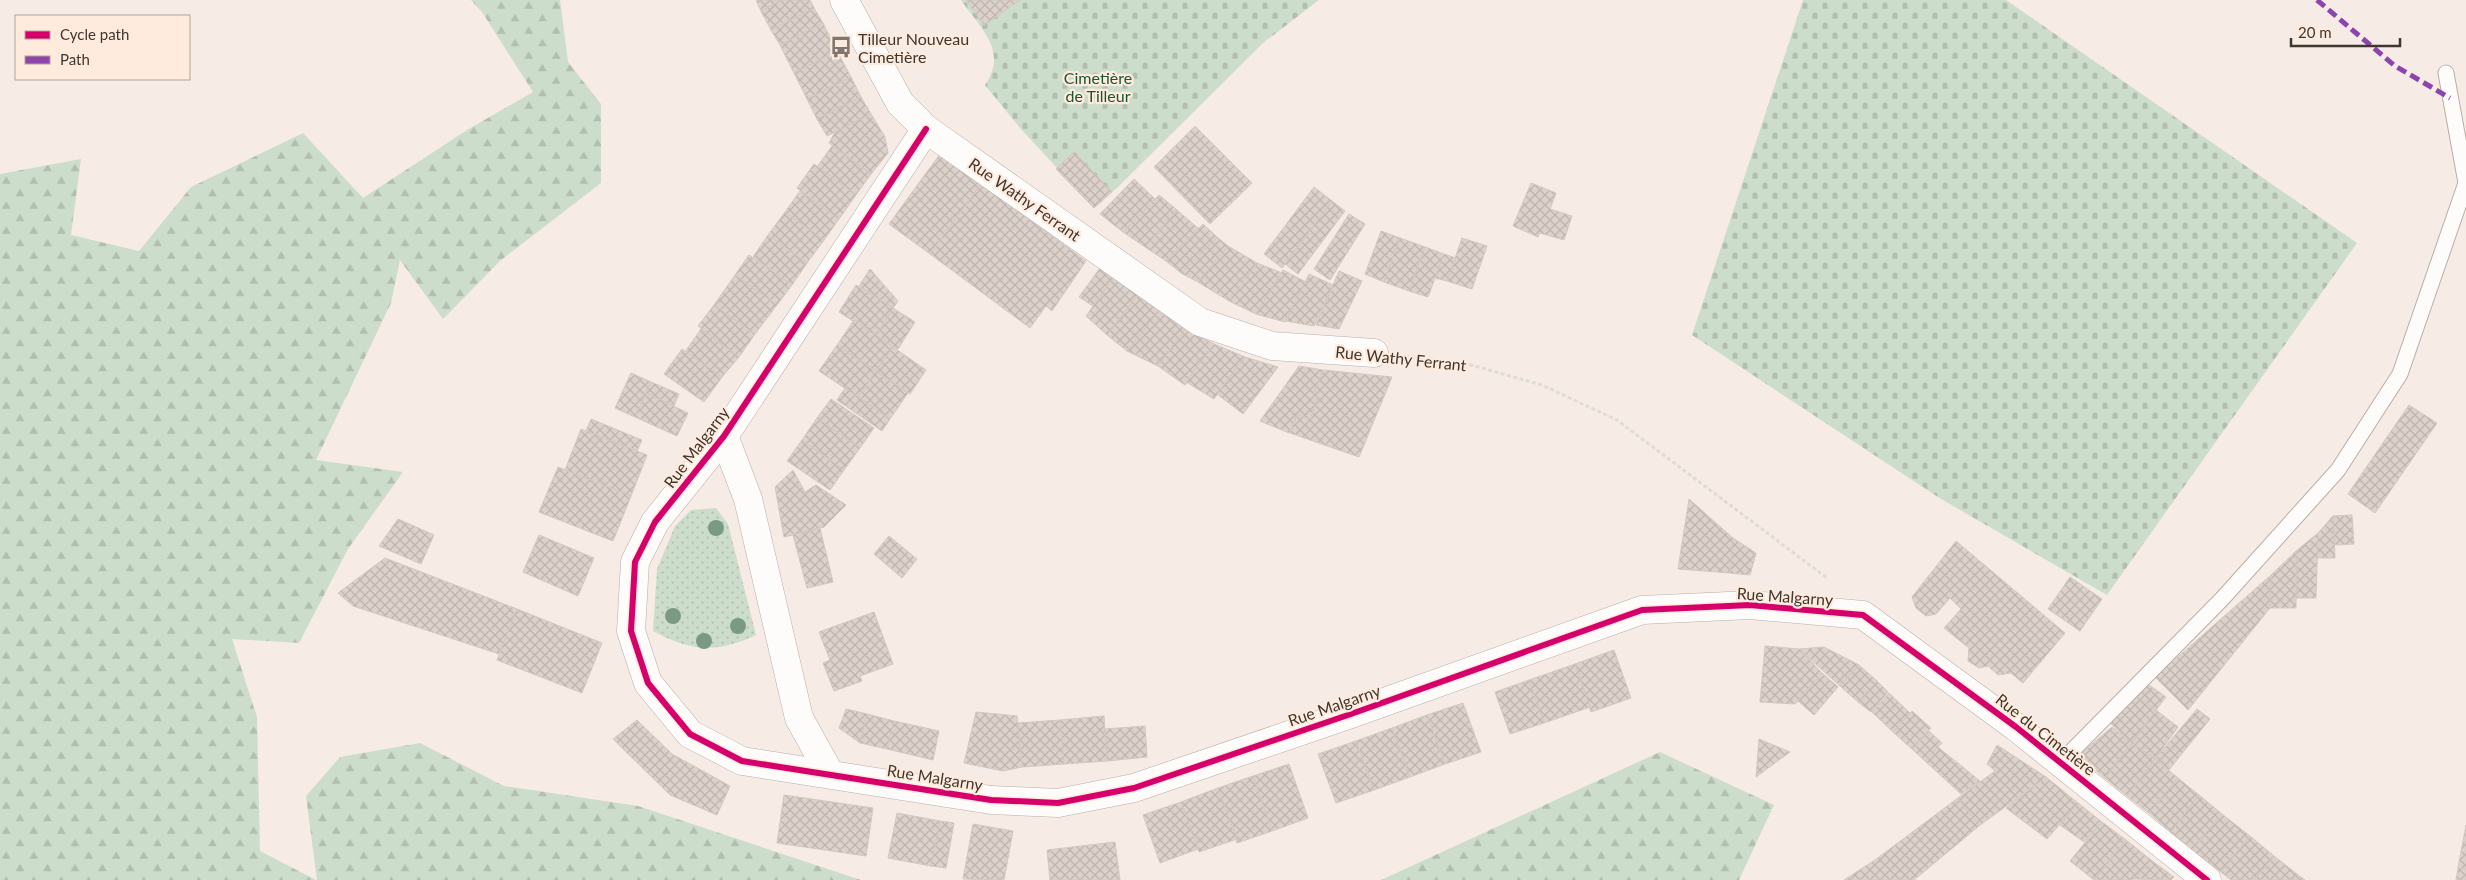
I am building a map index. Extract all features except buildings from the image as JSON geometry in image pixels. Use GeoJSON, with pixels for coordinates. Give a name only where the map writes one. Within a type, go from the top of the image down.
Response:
{"type":"FeatureCollection","features":[{"type":"Feature","properties":{"kind":"street"},"geometry":{"type":"LineString","coordinates":[[844,0],[900,102],[926,129]]}},
{"type":"Feature","properties":{"kind":"street","name":"Rue Wathy Ferrant"},"geometry":{"type":"LineString","coordinates":[[926,129],[1200,322],[1272,346],[1374,353]]}},
{"type":"Feature","properties":{"kind":"street","name":"Rue Malgarny"},"geometry":{"type":"LineString","coordinates":[[926,129],[724,436],[655,522],[635,562],[631,631],[648,683],[690,734],[742,761],[991,800],[1058,803],[1144,784],[1351,714],[1642,610],[1750,605],[1863,615]]}},
{"type":"Feature","properties":{"kind":"street","name":"Rue Malgarny"},"geometry":{"type":"LineString","coordinates":[[724,436],[748,499],[799,718],[830,774]]}},
{"type":"Feature","properties":{"kind":"street","name":"Rue du Cimetière"},"geometry":{"type":"LineString","coordinates":[[1863,615],[2016,727],[2207,880]]}},
{"type":"Feature","properties":{"kind":"lane"},"geometry":{"type":"LineString","coordinates":[[2060,763],[2222,600],[2338,470],[2400,374],[2466,183],[2446,73]]}},
{"type":"Feature","properties":{"kind":"green space"},"geometry":{"type":"Polygon","coordinates":[[[471,0],[560,0],[568,62],[601,104],[601,183],[500,261],[443,319],[400,260],[391,303],[316,460],[403,472],[348,549],[299,643],[232,639],[257,717],[260,851],[316,880],[0,880],[0,174],[81,159],[71,235],[139,251],[191,187],[303,133],[363,198],[467,130],[533,92],[482,12],[471,0]]]}},
{"type":"Feature","properties":{"kind":"green space","name":"Cimetière de Tilleur"},"geometry":{"type":"Polygon","coordinates":[[[961,0],[1319,0],[1263,43],[1118,187],[1094,208],[1020,128],[985,85],[992,73],[993,51],[983,30],[961,0]]]}},
{"type":"Feature","properties":{"kind":"green space"},"geometry":{"type":"Polygon","coordinates":[[[1803,0],[2006,0],[2357,243],[2107,595],[1941,499],[1692,335],[1803,0]]]}},
{"type":"Feature","properties":{"kind":"green space"},"geometry":{"type":"Polygon","coordinates":[[[716,508],[728,524],[756,635],[728,645],[703,648],[679,643],[653,631],[657,569],[675,526],[691,510],[716,508]]]}},
{"type":"Feature","properties":{"kind":"green space"},"geometry":{"type":"Polygon","coordinates":[[[420,743],[504,786],[638,806],[861,880],[317,880],[306,796],[340,757],[420,743]]]}},
{"type":"Feature","properties":{"kind":"green space"},"geometry":{"type":"Polygon","coordinates":[[[1660,752],[1774,805],[1739,880],[1381,880],[1660,752]]]}},
{"type":"Feature","properties":{"kind":"marked path"},"geometry":{"type":"LineString","coordinates":[[2317,0],[2395,66],[2450,98]]}},
{"type":"Feature","properties":{"kind":"cycle path"},"geometry":{"type":"LineString","coordinates":[[926,129],[724,436],[655,522],[635,562],[631,631],[648,683],[690,734],[742,761],[991,800],[1058,803],[1134,788],[1351,714],[1642,610],[1750,605],[1863,615],[2016,727],[2207,880]]}},
{"type":"Feature","properties":{"kind":"place","name":"Tilleur Nouveau Cimetière"},"geometry":{"type":"Point","coordinates":[841,47]}}]}
